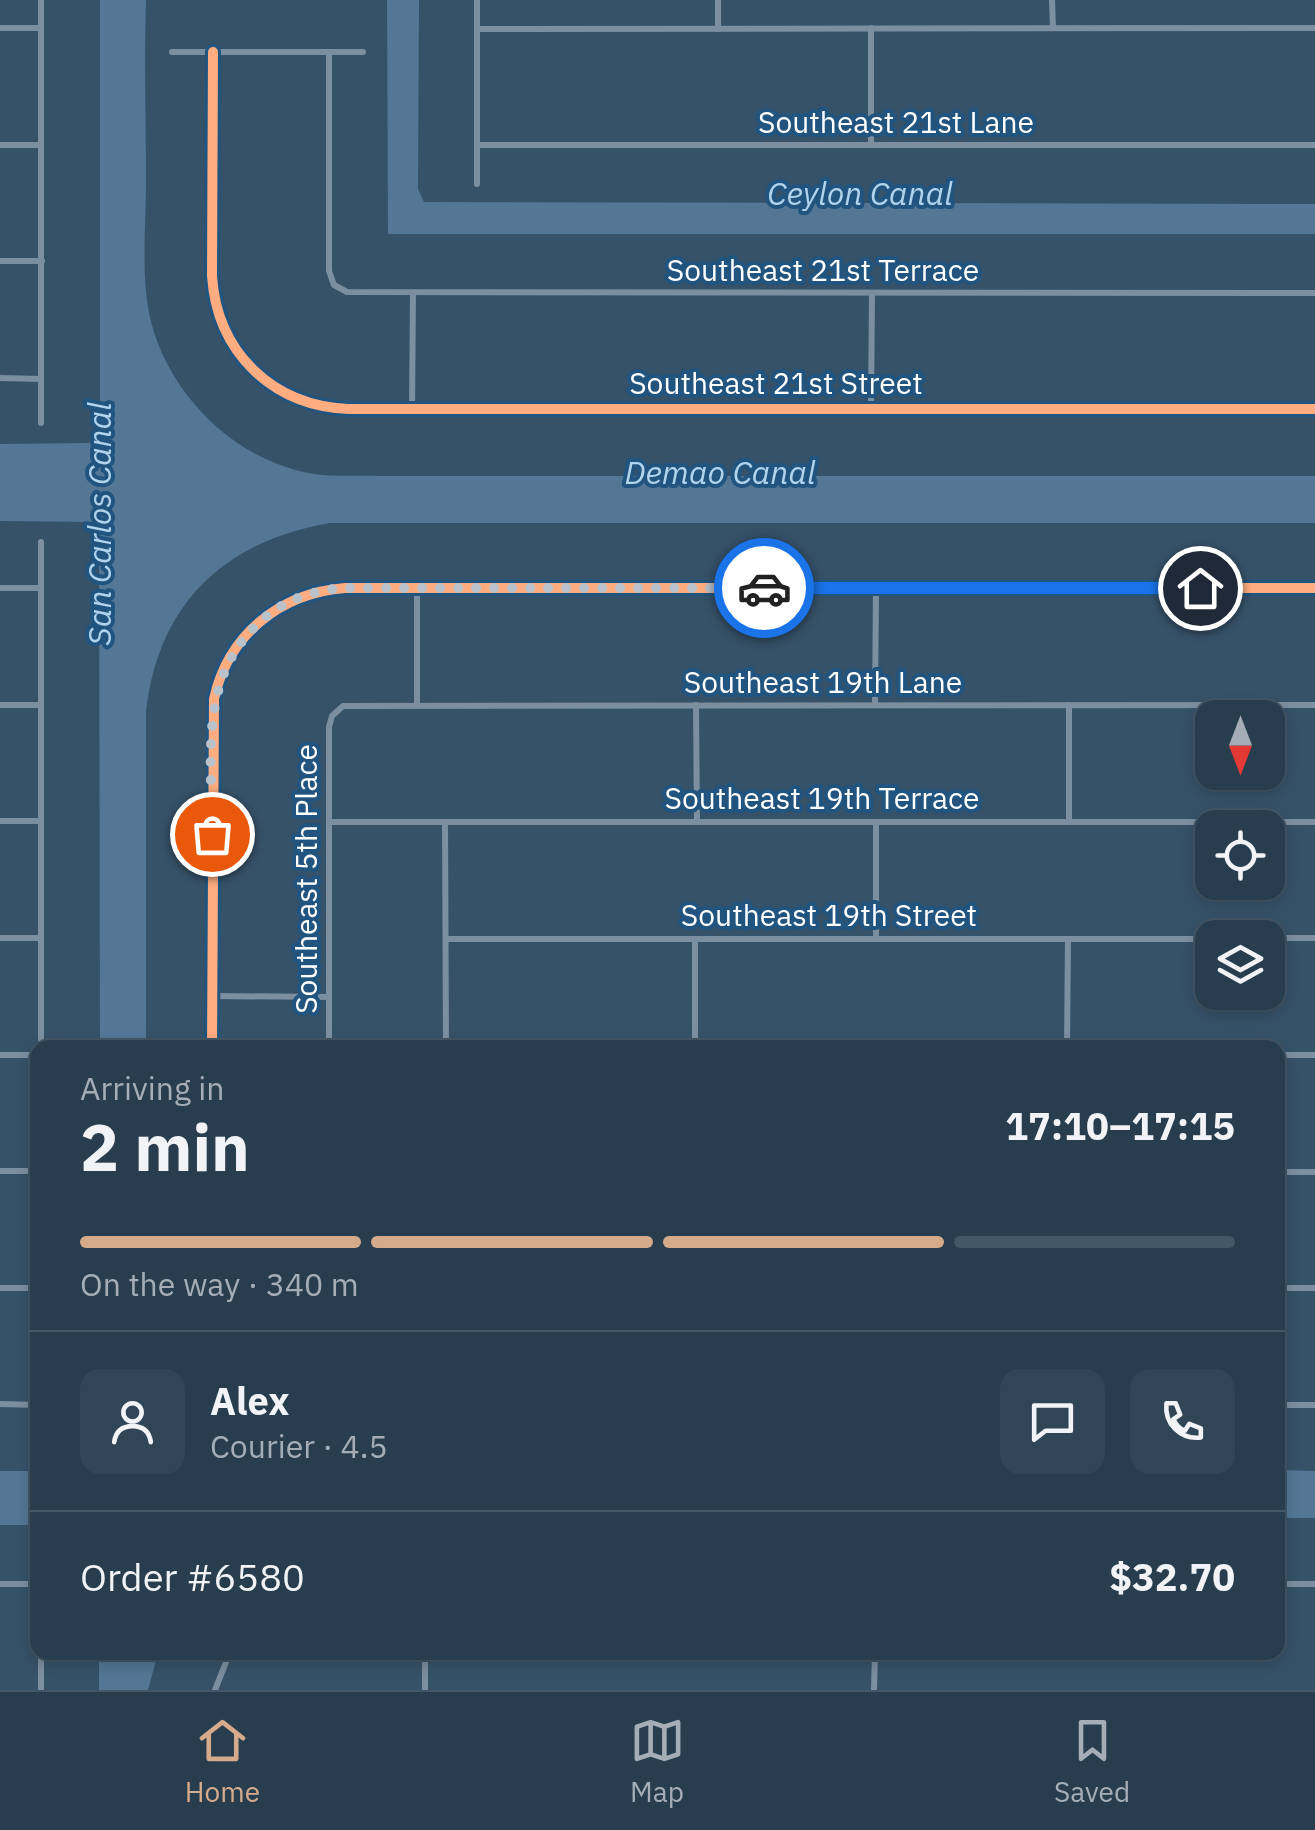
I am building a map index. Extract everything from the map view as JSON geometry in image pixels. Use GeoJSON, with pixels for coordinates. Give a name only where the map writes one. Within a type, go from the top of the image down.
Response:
{"type":"FeatureCollection","features":[{"type":"Feature","properties":{"kind":"street"},"geometry":{"type":"LineString","coordinates":[[41,0],[41,423]]}},
{"type":"Feature","properties":{"kind":"street"},"geometry":{"type":"LineString","coordinates":[[476,0],[477,184]]}},
{"type":"Feature","properties":{"kind":"street"},"geometry":{"type":"LineString","coordinates":[[718,0],[718,28]]}},
{"type":"Feature","properties":{"kind":"street"},"geometry":{"type":"LineString","coordinates":[[1052,0],[1052,28]]}},
{"type":"Feature","properties":{"kind":"street"},"geometry":{"type":"LineString","coordinates":[[0,28],[41,28]]}},
{"type":"Feature","properties":{"kind":"street"},"geometry":{"type":"LineString","coordinates":[[871,28],[871,145]]}},
{"type":"Feature","properties":{"kind":"street"},"geometry":{"type":"LineString","coordinates":[[476,29],[1315,28]]}},
{"type":"Feature","properties":{"kind":"street"},"geometry":{"type":"LineString","coordinates":[[172,52],[363,52]]}},
{"type":"Feature","properties":{"kind":"street","name":"Southeast 21st Street"},"geometry":{"type":"LineString","coordinates":[[213,52],[213,291],[222,326],[248,366],[280,391],[320,407],[1315,409]]}},
{"type":"Feature","properties":{"kind":"street","name":"Southeast 21st Terrace"},"geometry":{"type":"LineString","coordinates":[[330,52],[329,271],[334,285],[347,292],[1315,293]]}},
{"type":"Feature","properties":{"kind":"street"},"geometry":{"type":"LineString","coordinates":[[0,145],[41,145]]}},
{"type":"Feature","properties":{"kind":"street","name":"Southeast 21st Lane"},"geometry":{"type":"LineString","coordinates":[[477,145],[1315,146]]}},
{"type":"Feature","properties":{"kind":"street"},"geometry":{"type":"LineString","coordinates":[[0,261],[42,261]]}},
{"type":"Feature","properties":{"kind":"street"},"geometry":{"type":"LineString","coordinates":[[412,409],[413,293]]}},
{"type":"Feature","properties":{"kind":"street"},"geometry":{"type":"LineString","coordinates":[[871,409],[872,293]]}},
{"type":"Feature","properties":{"kind":"street"},"geometry":{"type":"LineString","coordinates":[[0,378],[41,378]]}},
{"type":"Feature","properties":{"kind":"street"},"geometry":{"type":"LineString","coordinates":[[41,542],[41,1040]]}},
{"type":"Feature","properties":{"kind":"street"},"geometry":{"type":"LineString","coordinates":[[0,588],[41,588]]}},
{"type":"Feature","properties":{"kind":"street"},"geometry":{"type":"LineString","coordinates":[[212,1040],[213,711],[220,678],[240,642],[266,616],[311,594],[340,589],[416,588],[1315,588]]}},
{"type":"Feature","properties":{"kind":"street"},"geometry":{"type":"LineString","coordinates":[[416,588],[417,705]]}},
{"type":"Feature","properties":{"kind":"street"},"geometry":{"type":"LineString","coordinates":[[875,705],[876,588]]}},
{"type":"Feature","properties":{"kind":"street","name":"Southeast 19th Lane"},"geometry":{"type":"LineString","coordinates":[[334,712],[350,704],[1315,705]]}},
{"type":"Feature","properties":{"kind":"street"},"geometry":{"type":"LineString","coordinates":[[0,705],[41,705]]}},
{"type":"Feature","properties":{"kind":"street"},"geometry":{"type":"LineString","coordinates":[[696,705],[696,822]]}},
{"type":"Feature","properties":{"kind":"street"},"geometry":{"type":"LineString","coordinates":[[1069,705],[1069,822]]}},
{"type":"Feature","properties":{"kind":"street","name":"Southeast 5th Place"},"geometry":{"type":"LineString","coordinates":[[329,1040],[329,728],[334,712]]}},
{"type":"Feature","properties":{"kind":"street"},"geometry":{"type":"LineString","coordinates":[[0,821],[41,821]]}},
{"type":"Feature","properties":{"kind":"street","name":"Southeast 19th Terrace"},"geometry":{"type":"LineString","coordinates":[[329,822],[1315,822]]}},
{"type":"Feature","properties":{"kind":"street"},"geometry":{"type":"LineString","coordinates":[[445,822],[446,1040]]}},
{"type":"Feature","properties":{"kind":"street"},"geometry":{"type":"LineString","coordinates":[[876,822],[876,938]]}},
{"type":"Feature","properties":{"kind":"street"},"geometry":{"type":"LineString","coordinates":[[0,938],[41,938]]}},
{"type":"Feature","properties":{"kind":"street"},"geometry":{"type":"LineString","coordinates":[[695,938],[695,1040]]}},
{"type":"Feature","properties":{"kind":"street"},"geometry":{"type":"LineString","coordinates":[[1067,1040],[1068,938]]}},
{"type":"Feature","properties":{"kind":"street","name":"Southeast 19th Street"},"geometry":{"type":"LineString","coordinates":[[446,939],[1195,938]]}},
{"type":"Feature","properties":{"kind":"street"},"geometry":{"type":"LineString","coordinates":[[1285,938],[1315,938]]}},
{"type":"Feature","properties":{"kind":"street"},"geometry":{"type":"LineString","coordinates":[[212,996],[329,997]]}},
{"type":"Feature","properties":{"kind":"street"},"geometry":{"type":"LineString","coordinates":[[0,1055],[30,1055]]}},
{"type":"Feature","properties":{"kind":"street"},"geometry":{"type":"LineString","coordinates":[[1285,1055],[1315,1055]]}},
{"type":"Feature","properties":{"kind":"street"},"geometry":{"type":"LineString","coordinates":[[0,1171],[30,1171]]}},
{"type":"Feature","properties":{"kind":"street"},"geometry":{"type":"LineString","coordinates":[[1285,1172],[1315,1172]]}},
{"type":"Feature","properties":{"kind":"street"},"geometry":{"type":"LineString","coordinates":[[0,1288],[30,1288]]}},
{"type":"Feature","properties":{"kind":"street"},"geometry":{"type":"LineString","coordinates":[[1285,1288],[1315,1288]]}},
{"type":"Feature","properties":{"kind":"street"},"geometry":{"type":"LineString","coordinates":[[0,1404],[30,1404]]}},
{"type":"Feature","properties":{"kind":"street"},"geometry":{"type":"LineString","coordinates":[[1285,1405],[1315,1405]]}},
{"type":"Feature","properties":{"kind":"street"},"geometry":{"type":"LineString","coordinates":[[0,1584],[30,1584]]}},
{"type":"Feature","properties":{"kind":"street"},"geometry":{"type":"LineString","coordinates":[[1285,1584],[1315,1584]]}},
{"type":"Feature","properties":{"kind":"street"},"geometry":{"type":"LineString","coordinates":[[41,1660],[41,1690]]}},
{"type":"Feature","properties":{"kind":"street"},"geometry":{"type":"LineString","coordinates":[[215,1690],[227,1660]]}},
{"type":"Feature","properties":{"kind":"street"},"geometry":{"type":"LineString","coordinates":[[426,1660],[426,1690]]}},
{"type":"Feature","properties":{"kind":"street"},"geometry":{"type":"LineString","coordinates":[[874,1690],[875,1660]]}},
{"type":"Feature","properties":{"kind":"water","name":"San Carlos Canal"},"geometry":{"type":"Polygon","coordinates":[[[100,0],[146,0],[145,264],[149,313],[157,342],[187,395],[207,418],[230,438],[284,467],[339,476],[1315,476],[1315,523],[330,523],[259,545],[203,583],[165,639],[153,673],[146,712],[146,1040],[100,1040],[99,528],[93,522],[0,521],[0,444],[88,443],[100,432],[100,0]]]}},
{"type":"Feature","properties":{"kind":"water"},"geometry":{"type":"Polygon","coordinates":[[[387,0],[419,0],[418,189],[424,202],[1315,204],[1315,234],[388,234],[387,0]]]}},
{"type":"Feature","properties":{"kind":"water"},"geometry":{"type":"Polygon","coordinates":[[[1285,1470],[1315,1471],[1315,1518],[1285,1518],[1285,1470]]]}},
{"type":"Feature","properties":{"kind":"water"},"geometry":{"type":"Polygon","coordinates":[[[0,1471],[30,1471],[30,1525],[0,1525],[0,1471]]]}},
{"type":"Feature","properties":{"kind":"water"},"geometry":{"type":"Polygon","coordinates":[[[99,1660],[156,1660],[148,1690],[99,1690],[99,1660]]]}},
{"type":"Feature","properties":{"kind":"cycle path"},"geometry":{"type":"LineString","coordinates":[[213,52],[212,276],[216,303],[237,351],[273,386],[296,398],[349,409],[1315,409]]}},
{"type":"Feature","properties":{"kind":"cycle path"},"geometry":{"type":"LineString","coordinates":[[212,1040],[214,699],[231,655],[244,637],[260,621],[299,598],[345,588],[1315,588]]}},
{"type":"Feature","properties":{"kind":"way so far"},"geometry":{"type":"LineString","coordinates":[[212,834],[212,725],[220,678],[232,652],[249,631],[278,608],[299,598],[345,588],[764,588]]}},
{"type":"Feature","properties":{"kind":"route"},"geometry":{"type":"LineString","coordinates":[[764,588],[1200,588]]}},
{"type":"Feature","properties":{"kind":"water label","name":"Ceylon Canal"},"geometry":{"type":"Point","coordinates":[860,194]}},
{"type":"Feature","properties":{"kind":"water label","name":"Demao Canal"},"geometry":{"type":"Point","coordinates":[720,473]}}]}
